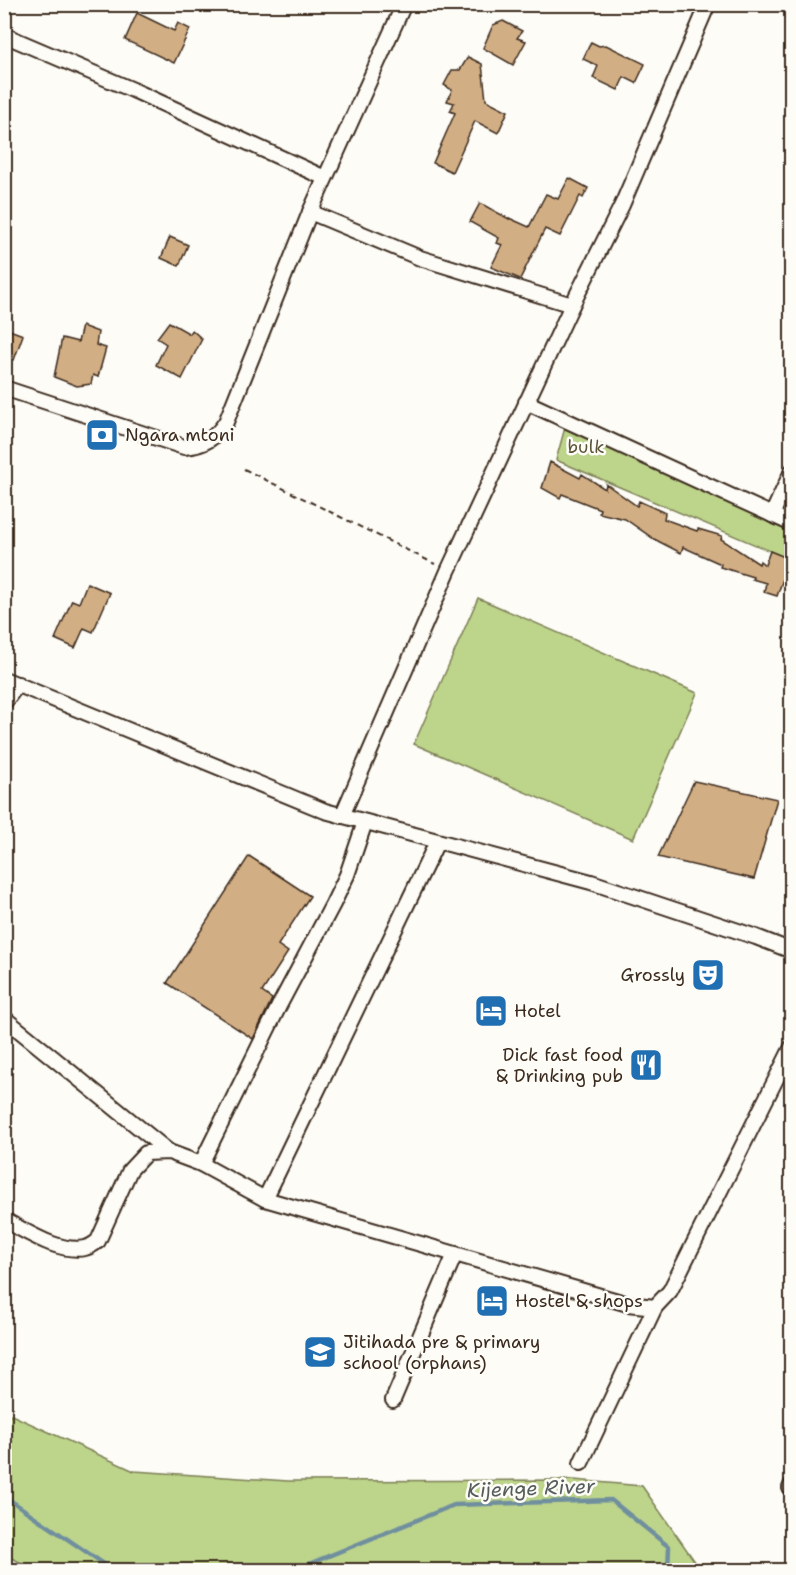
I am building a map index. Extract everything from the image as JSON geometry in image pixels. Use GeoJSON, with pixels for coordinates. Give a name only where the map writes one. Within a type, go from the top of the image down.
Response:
{"type":"FeatureCollection","features":[{"type":"Feature","properties":{"kind":"street"},"geometry":{"type":"LineString","coordinates":[[4,388],[184,447],[204,444],[216,436],[226,422],[310,212],[404,4]]}},
{"type":"Feature","properties":{"kind":"street"},"geometry":{"type":"LineString","coordinates":[[342,816],[448,571],[572,305],[622,205],[708,4]]}},
{"type":"Feature","properties":{"kind":"street"},"geometry":{"type":"LineString","coordinates":[[4,34],[325,178]]}},
{"type":"Feature","properties":{"kind":"street"},"geometry":{"type":"LineString","coordinates":[[310,212],[420,258],[572,305]]}},
{"type":"Feature","properties":{"kind":"street"},"geometry":{"type":"LineString","coordinates":[[526,402],[792,524]]}},
{"type":"Feature","properties":{"kind":"street"},"geometry":{"type":"LineString","coordinates":[[772,515],[792,471]]}},
{"type":"Feature","properties":{"kind":"street"},"geometry":{"type":"LineString","coordinates":[[4,679],[314,807],[591,882],[792,951]]}},
{"type":"Feature","properties":{"kind":"street"},"geometry":{"type":"LineString","coordinates":[[4,703],[18,684]]}},
{"type":"Feature","properties":{"kind":"street"},"geometry":{"type":"LineString","coordinates":[[201,1164],[347,875],[365,822]]}},
{"type":"Feature","properties":{"kind":"street"},"geometry":{"type":"LineString","coordinates":[[265,1199],[437,842]]}},
{"type":"Feature","properties":{"kind":"street"},"geometry":{"type":"LineString","coordinates":[[4,1018],[169,1152],[201,1164],[265,1199],[628,1304],[655,1307]]}},
{"type":"Feature","properties":{"kind":"street"},"geometry":{"type":"LineString","coordinates":[[581,1463],[655,1307],[670,1291],[792,1047]]}},
{"type":"Feature","properties":{"kind":"street"},"geometry":{"type":"LineString","coordinates":[[4,1220],[51,1243],[68,1248],[87,1248],[98,1241],[130,1170],[146,1153],[169,1152]]}},
{"type":"Feature","properties":{"kind":"street"},"geometry":{"type":"LineString","coordinates":[[393,1400],[455,1254]]}},
{"type":"Feature","properties":{"kind":"path"},"geometry":{"type":"LineString","coordinates":[[244,469],[448,571]]}},
{"type":"Feature","properties":{"kind":"green space","name":"bulk"},"geometry":{"type":"Polygon","coordinates":[[[569,413],[791,515],[791,560],[556,460],[569,413]]]}},
{"type":"Feature","properties":{"kind":"green space"},"geometry":{"type":"Polygon","coordinates":[[[478,598],[697,693],[633,839],[414,744],[478,598]]]}},
{"type":"Feature","properties":{"kind":"green space"},"geometry":{"type":"Polygon","coordinates":[[[5,1412],[134,1471],[288,1481],[574,1480],[642,1486],[696,1563],[697,1570],[36,1570],[5,1555],[5,1412]]]}},
{"type":"Feature","properties":{"kind":"building"},"geometry":{"type":"Polygon","coordinates":[[[137,13],[174,31],[178,23],[190,29],[174,63],[125,40],[137,13]]]}},
{"type":"Feature","properties":{"kind":"building"},"geometry":{"type":"Polygon","coordinates":[[[503,21],[522,31],[517,38],[526,41],[513,65],[483,48],[493,25],[503,21]]]}},
{"type":"Feature","properties":{"kind":"building"},"geometry":{"type":"Polygon","coordinates":[[[591,42],[599,46],[606,45],[645,64],[636,83],[624,77],[618,90],[593,78],[598,66],[583,59],[591,42]]]}},
{"type":"Feature","properties":{"kind":"building"},"geometry":{"type":"Polygon","coordinates":[[[468,57],[482,64],[486,100],[508,111],[498,133],[475,121],[452,172],[433,163],[455,113],[450,111],[454,103],[447,101],[452,90],[444,85],[452,70],[460,70],[468,57]]]}},
{"type":"Feature","properties":{"kind":"building"},"geometry":{"type":"Polygon","coordinates":[[[569,178],[588,188],[583,198],[580,196],[560,236],[545,229],[520,279],[491,267],[502,245],[497,243],[499,238],[470,222],[480,203],[529,227],[546,194],[558,199],[569,178]]]}},
{"type":"Feature","properties":{"kind":"building"},"geometry":{"type":"Polygon","coordinates":[[[170,237],[188,245],[179,266],[161,258],[170,237]]]}},
{"type":"Feature","properties":{"kind":"building"},"geometry":{"type":"Polygon","coordinates":[[[169,322],[190,334],[192,330],[202,339],[182,379],[156,365],[166,344],[157,338],[169,322]]]}},
{"type":"Feature","properties":{"kind":"building"},"geometry":{"type":"Polygon","coordinates":[[[82,326],[98,332],[96,345],[106,348],[98,377],[93,375],[91,384],[77,386],[54,377],[62,338],[78,342],[82,326]]]}},
{"type":"Feature","properties":{"kind":"building"},"geometry":{"type":"Polygon","coordinates":[[[4,328],[23,335],[14,360],[4,356],[4,328]]]}},
{"type":"Feature","properties":{"kind":"building"},"geometry":{"type":"Polygon","coordinates":[[[550,462],[580,478],[582,474],[605,489],[606,484],[637,506],[639,501],[665,513],[664,519],[697,531],[698,529],[722,536],[721,539],[759,564],[760,561],[765,565],[770,551],[792,560],[792,573],[789,581],[783,579],[777,596],[764,592],[766,583],[752,579],[753,577],[720,567],[721,564],[683,547],[681,553],[654,539],[625,519],[599,513],[600,509],[562,494],[560,498],[542,488],[550,462]]]}},
{"type":"Feature","properties":{"kind":"building"},"geometry":{"type":"Polygon","coordinates":[[[87,583],[110,593],[93,632],[84,628],[75,648],[55,639],[72,600],[79,603],[87,583]]]}},
{"type":"Feature","properties":{"kind":"building"},"geometry":{"type":"Polygon","coordinates":[[[694,781],[777,799],[754,879],[658,857],[694,781]]]}},
{"type":"Feature","properties":{"kind":"building"},"geometry":{"type":"Polygon","coordinates":[[[249,856],[310,896],[278,945],[288,952],[262,992],[272,999],[253,1039],[167,983],[249,856]]]}},
{"type":"Feature","properties":{"kind":"waterway","name":"Kijenge River"},"geometry":{"type":"LineString","coordinates":[[4,1496],[113,1570]]}},
{"type":"Feature","properties":{"kind":"waterway","name":"Kijenge River"},"geometry":{"type":"LineString","coordinates":[[294,1570],[454,1505],[611,1500],[669,1547],[668,1570]]}},
{"type":"Feature","properties":{"kind":"place","name":"Ngara mtoni"},"geometry":{"type":"Point","coordinates":[102,435]}},
{"type":"Feature","properties":{"kind":"place","name":"Grossly"},"geometry":{"type":"Point","coordinates":[708,975]}},
{"type":"Feature","properties":{"kind":"place","name":"Hotel"},"geometry":{"type":"Point","coordinates":[491,1011]}},
{"type":"Feature","properties":{"kind":"place","name":"Dick fast food & Drinking pub"},"geometry":{"type":"Point","coordinates":[646,1065]}},
{"type":"Feature","properties":{"kind":"place","name":"Hostel & shops"},"geometry":{"type":"Point","coordinates":[492,1301]}},
{"type":"Feature","properties":{"kind":"place","name":"Jitihada pre & primary school (orphans)"},"geometry":{"type":"Point","coordinates":[320,1352]}}]}
